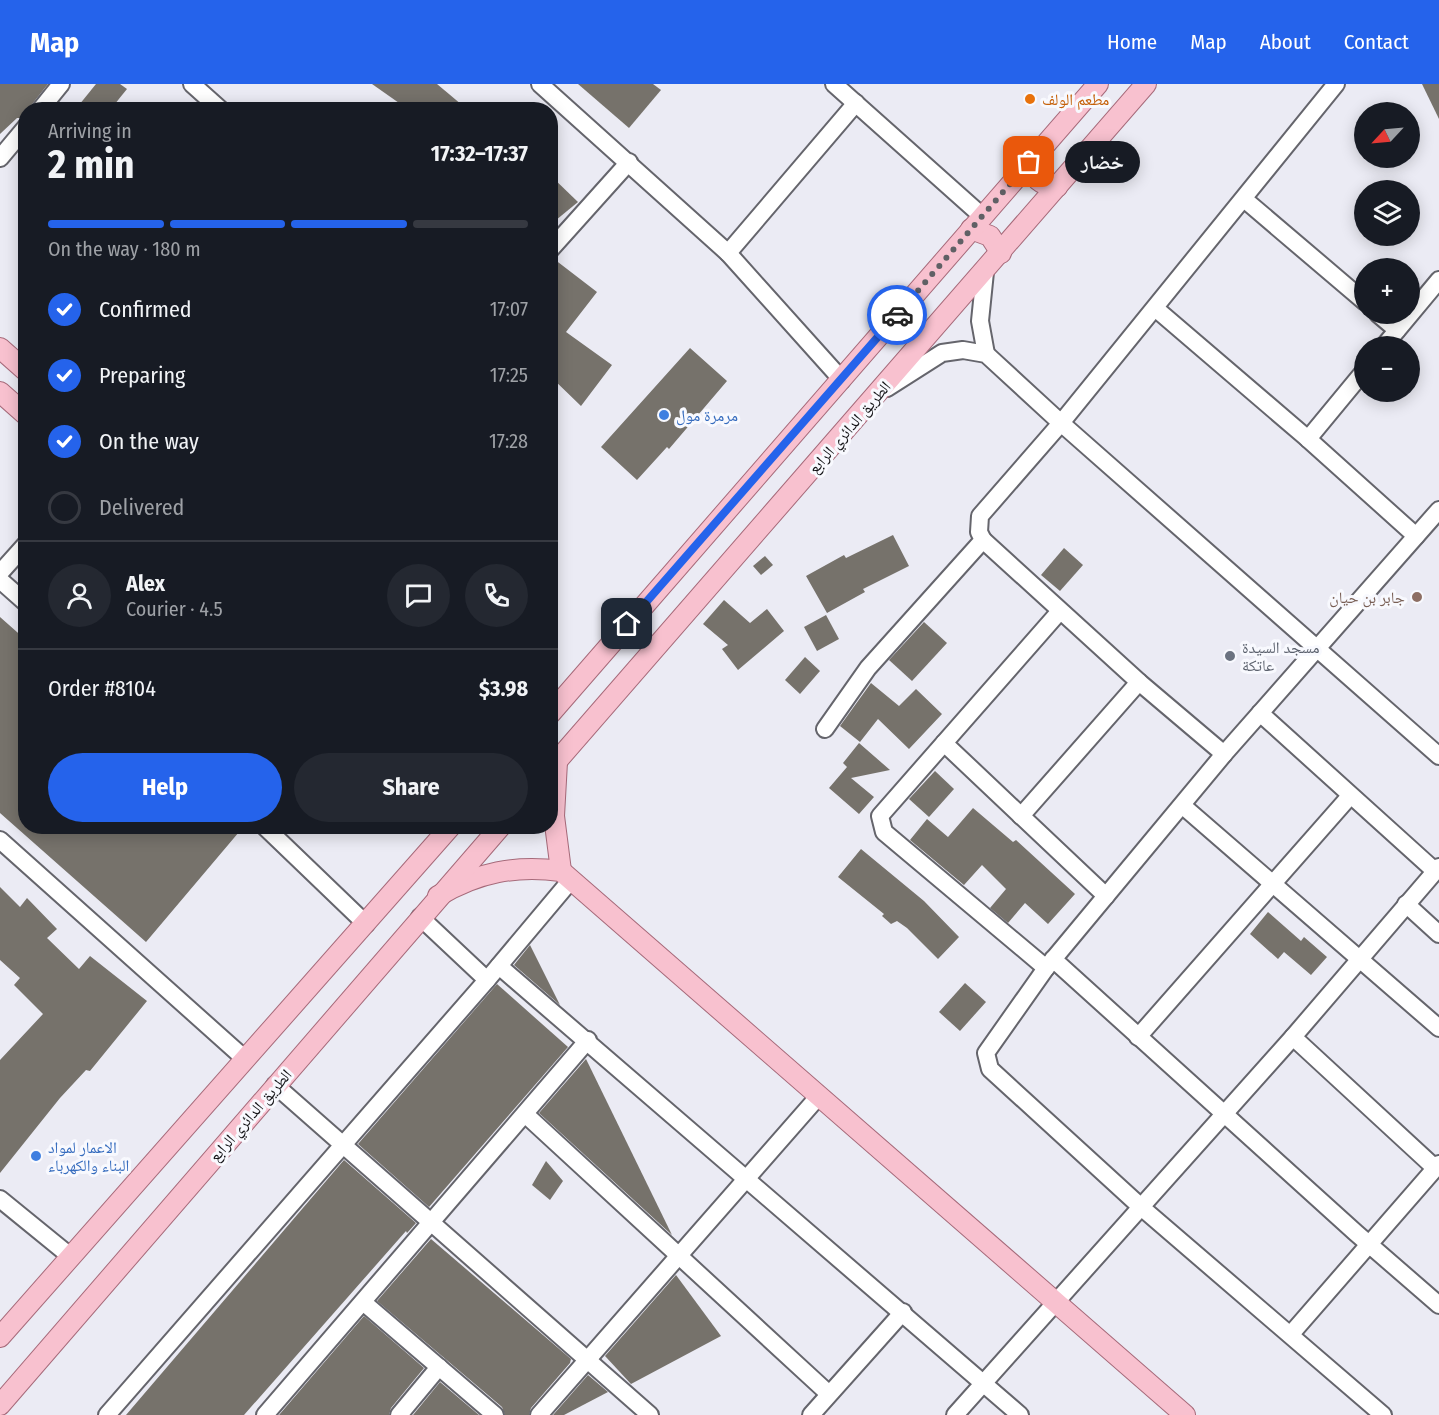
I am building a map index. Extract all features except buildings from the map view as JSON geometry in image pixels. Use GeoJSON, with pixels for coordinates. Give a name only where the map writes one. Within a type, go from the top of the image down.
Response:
{"type":"FeatureCollection","features":[{"type":"Feature","properties":{"kind":"main road"},"geometry":{"type":"LineString","coordinates":[[558,705],[711,525],[842,380],[1098,84]]}},
{"type":"Feature","properties":{"kind":"main road","name":"الطريق الدائري الرابع"},"geometry":{"type":"LineString","coordinates":[[558,761],[1146,84]]}},
{"type":"Feature","properties":{"kind":"main road"},"geometry":{"type":"LineString","coordinates":[[1029,162],[1032,173],[1039,182],[1057,188]]}},
{"type":"Feature","properties":{"kind":"main road"},"geometry":{"type":"LineString","coordinates":[[976,223],[990,236],[1001,253]]}},
{"type":"Feature","properties":{"kind":"main road"},"geometry":{"type":"LineString","coordinates":[[0,348],[18,364]]}},
{"type":"Feature","properties":{"kind":"main road"},"geometry":{"type":"LineString","coordinates":[[0,392],[18,408]]}},
{"type":"Feature","properties":{"kind":"main road","name":"الطريق الدائري الرابع"},"geometry":{"type":"LineString","coordinates":[[0,1405],[494,834]]}},
{"type":"Feature","properties":{"kind":"main road"},"geometry":{"type":"LineString","coordinates":[[558,834],[566,876]]}},
{"type":"Feature","properties":{"kind":"main road"},"geometry":{"type":"LineString","coordinates":[[0,1337],[366,924],[436,835]]}},
{"type":"Feature","properties":{"kind":"main road"},"geometry":{"type":"LineString","coordinates":[[438,896],[466,881],[497,871],[519,868],[566,876],[1185,1415]]}},
{"type":"Feature","properties":{"kind":"street"},"geometry":{"type":"LineString","coordinates":[[46,102],[61,84]]}},
{"type":"Feature","properties":{"kind":"street"},"geometry":{"type":"LineString","coordinates":[[192,84],[212,102]]}},
{"type":"Feature","properties":{"kind":"street"},"geometry":{"type":"LineString","coordinates":[[540,84],[629,162],[728,254],[842,380]]}},
{"type":"Feature","properties":{"kind":"street"},"geometry":{"type":"LineString","coordinates":[[834,84],[856,103],[976,223]]}},
{"type":"Feature","properties":{"kind":"street"},"geometry":{"type":"LineString","coordinates":[[1224,754],[1138,682],[983,540],[978,532],[980,516],[1155,308],[1336,84]]}},
{"type":"Feature","properties":{"kind":"street"},"geometry":{"type":"LineString","coordinates":[[728,254],[856,103]]}},
{"type":"Feature","properties":{"kind":"street"},"geometry":{"type":"LineString","coordinates":[[0,158],[18,137]]}},
{"type":"Feature","properties":{"kind":"street"},"geometry":{"type":"LineString","coordinates":[[558,241],[629,162]]}},
{"type":"Feature","properties":{"kind":"street"},"geometry":{"type":"LineString","coordinates":[[1244,198],[1354,293]]}},
{"type":"Feature","properties":{"kind":"street"},"geometry":{"type":"LineString","coordinates":[[985,272],[980,321],[986,354]]}},
{"type":"Feature","properties":{"kind":"street"},"geometry":{"type":"LineString","coordinates":[[1392,336],[1439,280]]}},
{"type":"Feature","properties":{"kind":"street"},"geometry":{"type":"LineString","coordinates":[[1155,308],[1308,438],[1416,536]]}},
{"type":"Feature","properties":{"kind":"street"},"geometry":{"type":"LineString","coordinates":[[1390,324],[1397,330]]}},
{"type":"Feature","properties":{"kind":"street"},"geometry":{"type":"LineString","coordinates":[[877,395],[942,353],[963,350],[986,354],[1060,423],[1439,756]]}},
{"type":"Feature","properties":{"kind":"street"},"geometry":{"type":"LineString","coordinates":[[1308,438],[1354,383]]}},
{"type":"Feature","properties":{"kind":"street"},"geometry":{"type":"LineString","coordinates":[[1383,1415],[1292,1334],[1141,1206],[990,1069],[986,1053],[1049,964],[1184,806],[1224,754],[1439,510]]}},
{"type":"Feature","properties":{"kind":"street"},"geometry":{"type":"LineString","coordinates":[[825,729],[868,668],[983,540]]}},
{"type":"Feature","properties":{"kind":"street"},"geometry":{"type":"LineString","coordinates":[[0,573],[18,553]]}},
{"type":"Feature","properties":{"kind":"street"},"geometry":{"type":"LineString","coordinates":[[0,580],[18,596]]}},
{"type":"Feature","properties":{"kind":"street"},"geometry":{"type":"LineString","coordinates":[[1060,611],[880,816],[880,824],[884,832],[1138,1037],[1439,1305]]}},
{"type":"Feature","properties":{"kind":"street"},"geometry":{"type":"LineString","coordinates":[[1021,816],[1138,682]]}},
{"type":"Feature","properties":{"kind":"street"},"geometry":{"type":"LineString","coordinates":[[955,1415],[1293,1037],[1437,869],[1350,796],[1260,713]]}},
{"type":"Feature","properties":{"kind":"street"},"geometry":{"type":"LineString","coordinates":[[944,742],[1106,896]]}},
{"type":"Feature","properties":{"kind":"street"},"geometry":{"type":"LineString","coordinates":[[1138,1037],[1350,796]]}},
{"type":"Feature","properties":{"kind":"street"},"geometry":{"type":"LineString","coordinates":[[1184,806],[1439,1028]]}},
{"type":"Feature","properties":{"kind":"street"},"geometry":{"type":"LineString","coordinates":[[272,834],[366,924]]}},
{"type":"Feature","properties":{"kind":"street"},"geometry":{"type":"LineString","coordinates":[[0,840],[245,1059]]}},
{"type":"Feature","properties":{"kind":"street"},"geometry":{"type":"LineString","coordinates":[[107,1415],[499,966],[566,876]]}},
{"type":"Feature","properties":{"kind":"street"},"geometry":{"type":"LineString","coordinates":[[1406,904],[1439,934]]}},
{"type":"Feature","properties":{"kind":"street"},"geometry":{"type":"LineString","coordinates":[[420,917],[487,980]]}},
{"type":"Feature","properties":{"kind":"street"},"geometry":{"type":"LineString","coordinates":[[499,966],[588,1040],[1020,1415]]}},
{"type":"Feature","properties":{"kind":"street"},"geometry":{"type":"LineString","coordinates":[[1292,1334],[1437,1166],[1293,1037]]}},
{"type":"Feature","properties":{"kind":"street"},"geometry":{"type":"LineString","coordinates":[[265,1415],[588,1040]]}},
{"type":"Feature","properties":{"kind":"street"},"geometry":{"type":"LineString","coordinates":[[275,1085],[650,1415]]}},
{"type":"Feature","properties":{"kind":"street"},"geometry":{"type":"LineString","coordinates":[[538,1415],[819,1097]]}},
{"type":"Feature","properties":{"kind":"street"},"geometry":{"type":"LineString","coordinates":[[525,1114],[829,1394]]}},
{"type":"Feature","properties":{"kind":"street"},"geometry":{"type":"LineString","coordinates":[[0,1199],[70,1256]]}},
{"type":"Feature","properties":{"kind":"street"},"geometry":{"type":"LineString","coordinates":[[363,1302],[495,1415]]}},
{"type":"Feature","properties":{"kind":"street"},"geometry":{"type":"LineString","coordinates":[[811,1415],[903,1312]]}},
{"type":"Feature","properties":{"kind":"street"},"geometry":{"type":"LineString","coordinates":[[399,1415],[439,1367]]}},
{"type":"Feature","properties":{"kind":"way so far"},"geometry":{"type":"LineString","coordinates":[[897,315],[1029,162]]}},
{"type":"Feature","properties":{"kind":"place","name":"مطعم الولف"},"geometry":{"type":"Point","coordinates":[1030,99]}},
{"type":"Feature","properties":{"kind":"place","name":"خضار"},"geometry":{"type":"Point","coordinates":[1029,162]}},
{"type":"Feature","properties":{"kind":"place","name":"مرمرة مول"},"geometry":{"type":"Point","coordinates":[664,415]}},
{"type":"Feature","properties":{"kind":"place","name":"جابر بن حيان"},"geometry":{"type":"Point","coordinates":[1417,597]}},
{"type":"Feature","properties":{"kind":"place","name":"مسجد السيدة عاتكة"},"geometry":{"type":"Point","coordinates":[1230,656]}},
{"type":"Feature","properties":{"kind":"place","name":"الاعمار لمواد البناء والكهرباء"},"geometry":{"type":"Point","coordinates":[36,1156]}},
{"type":"Feature","properties":{"kind":"route"},"geometry":{"type":"LineString","coordinates":[[627,624],[897,315]]}}]}
